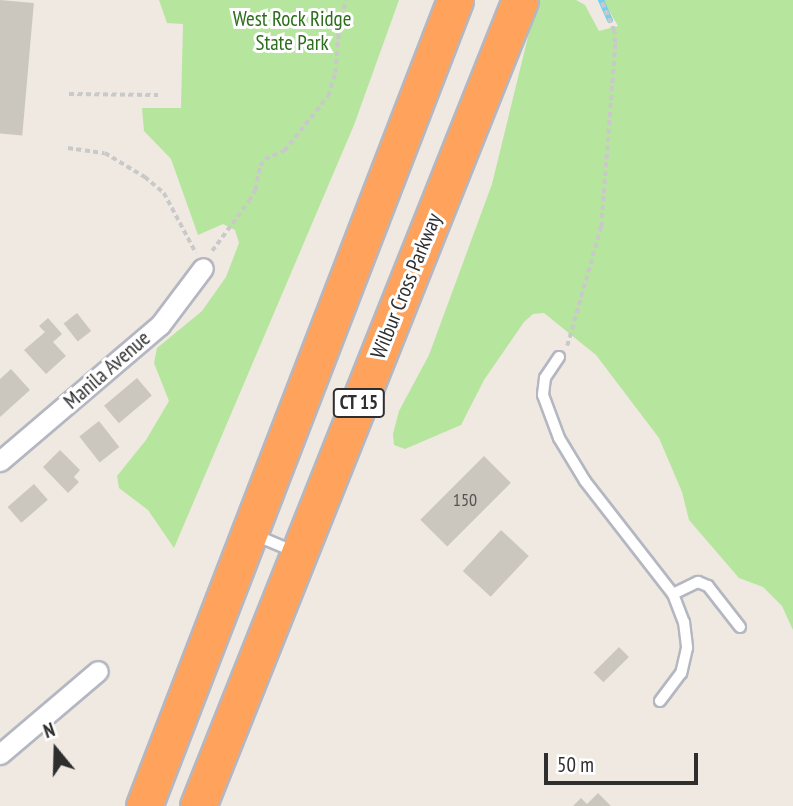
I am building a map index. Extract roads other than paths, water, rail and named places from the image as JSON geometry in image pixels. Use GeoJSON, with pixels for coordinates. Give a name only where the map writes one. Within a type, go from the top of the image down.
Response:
{"type":"FeatureCollection","features":[{"type":"Feature","properties":{"kind":"highway","name":"CT 15"},"geometry":{"type":"LineString","coordinates":[[144,806],[455,0]]}},
{"type":"Feature","properties":{"kind":"highway","name":"Wilbur Cross Parkway"},"geometry":{"type":"LineString","coordinates":[[198,806],[520,0]]}},
{"type":"Feature","properties":{"kind":"street","name":"Manila Avenue"},"geometry":{"type":"LineString","coordinates":[[0,461],[160,325],[203,268]]}},
{"type":"Feature","properties":{"kind":"street"},"geometry":{"type":"LineString","coordinates":[[0,754],[98,671]]}},
{"type":"Feature","properties":{"kind":"lane"},"geometry":{"type":"LineString","coordinates":[[559,356],[545,378],[543,395],[559,438],[585,481],[673,594],[684,622],[687,648],[681,673],[660,701]]}},
{"type":"Feature","properties":{"kind":"lane"},"geometry":{"type":"LineString","coordinates":[[248,532],[298,553]]}},
{"type":"Feature","properties":{"kind":"lane"},"geometry":{"type":"LineString","coordinates":[[673,594],[698,582],[708,586],[740,627]]}},
{"type":"Feature","properties":{"kind":"waterway"},"geometry":{"type":"LineString","coordinates":[[601,0],[610,20]]}},
{"type":"Feature","properties":{"kind":"park label","name":"West Rock Ridge State Park"},"geometry":{"type":"Point","coordinates":[292,31]}}]}
